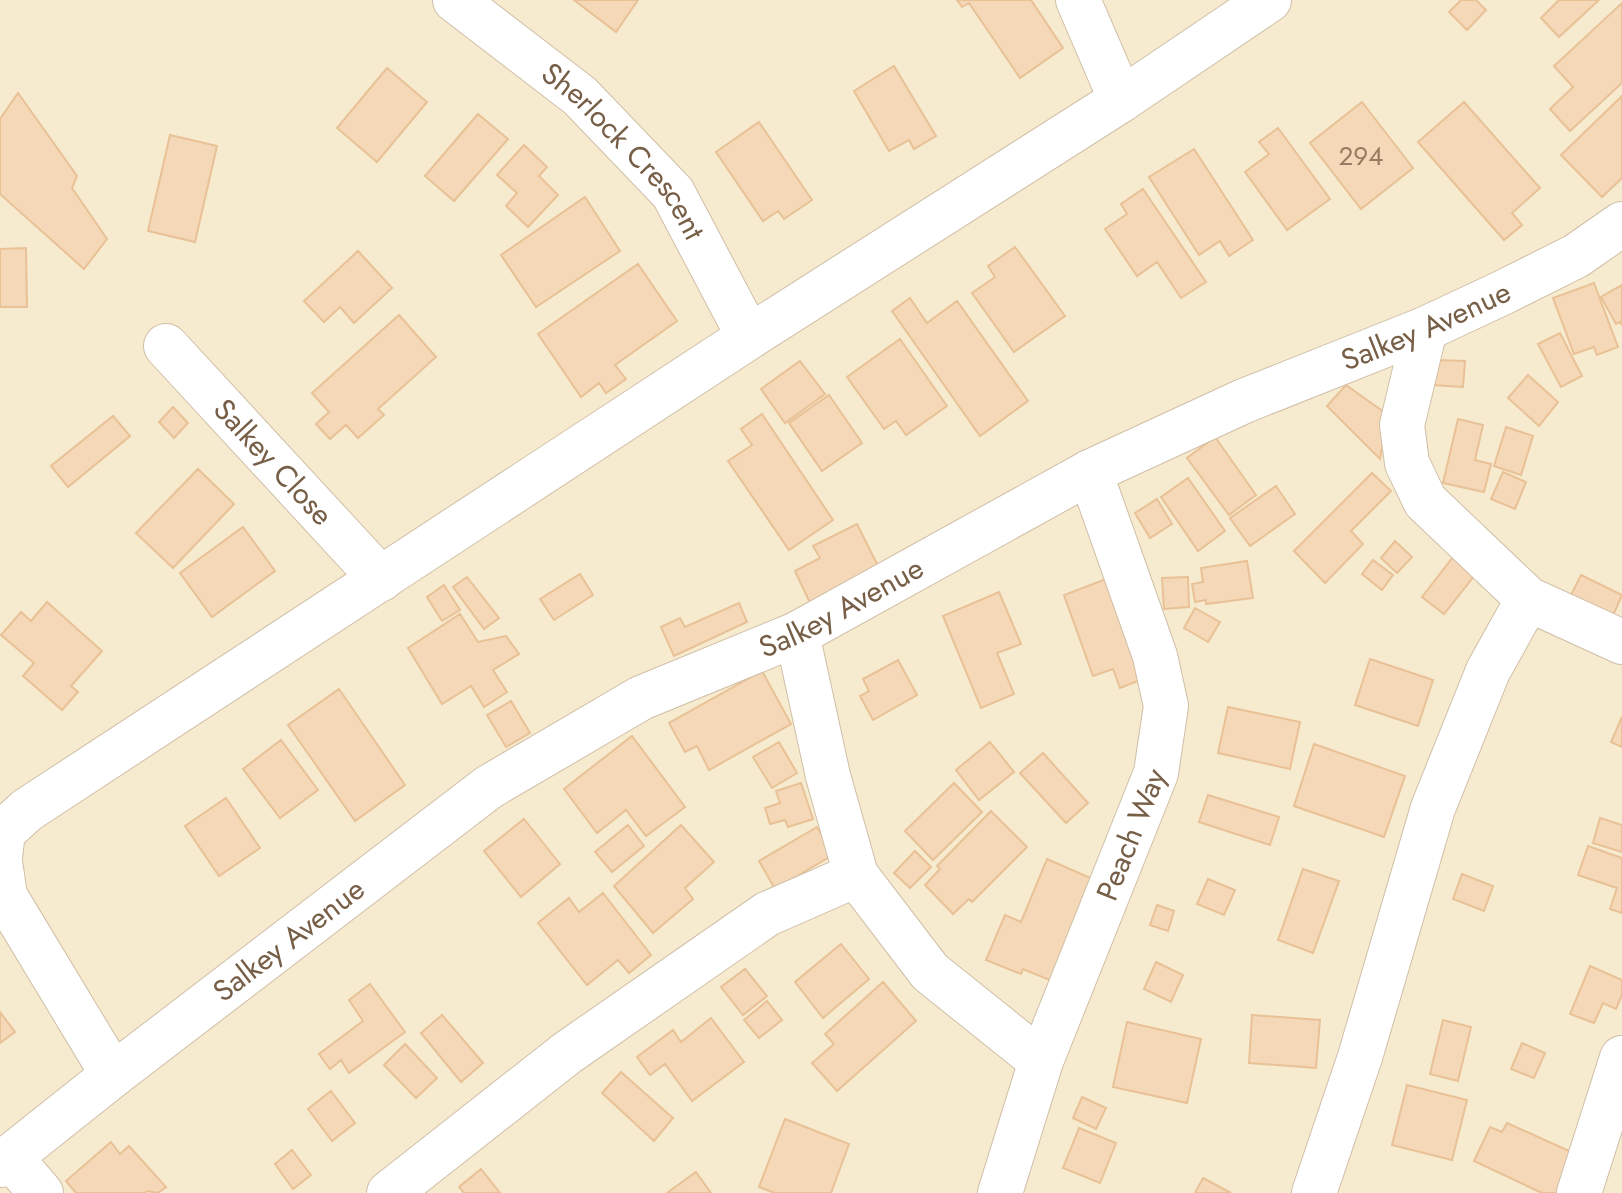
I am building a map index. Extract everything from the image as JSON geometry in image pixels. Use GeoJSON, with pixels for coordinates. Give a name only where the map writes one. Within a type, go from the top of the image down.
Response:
{"type":"FeatureCollection","features":[{"type":"Feature","properties":{"kind":"street","name":"Sherlock Crescent"},"geometry":{"type":"LineString","coordinates":[[455,0],[580,96],[673,193],[749,337]]}},
{"type":"Feature","properties":{"kind":"street"},"geometry":{"type":"LineString","coordinates":[[1078,0],[1121,100]]}},
{"type":"Feature","properties":{"kind":"street"},"geometry":{"type":"LineString","coordinates":[[113,1075],[5,896],[0,860],[3,832],[27,810],[749,337],[1121,100],[1269,0]]}},
{"type":"Feature","properties":{"kind":"street","name":"Salkey Avenue"},"geometry":{"type":"LineString","coordinates":[[5,1161],[489,787],[641,698],[797,634],[1090,472],[1244,401],[1425,329],[1576,256],[1622,224]]}},
{"type":"Feature","properties":{"kind":"street"},"geometry":{"type":"LineString","coordinates":[[1425,329],[1402,425],[1407,463],[1425,501],[1528,599],[1622,642]]}},
{"type":"Feature","properties":{"kind":"street","name":"Salkey Close"},"geometry":{"type":"LineString","coordinates":[[166,346],[381,579]]}},
{"type":"Feature","properties":{"kind":"street","name":"Peach Way"},"geometry":{"type":"LineString","coordinates":[[1000,1193],[1041,1061],[1156,773],[1166,706],[1155,656],[1090,472]]}},
{"type":"Feature","properties":{"kind":"street"},"geometry":{"type":"LineString","coordinates":[[1314,1193],[1360,1057],[1433,808],[1488,671],[1528,599]]}},
{"type":"Feature","properties":{"kind":"street"},"geometry":{"type":"LineString","coordinates":[[797,634],[828,776],[856,875],[930,972],[1041,1061]]}},
{"type":"Feature","properties":{"kind":"street"},"geometry":{"type":"LineString","coordinates":[[389,1193],[567,1053],[767,914],[856,875]]}},
{"type":"Feature","properties":{"kind":"street"},"geometry":{"type":"LineString","coordinates":[[1579,1193],[1622,1058]]}},
{"type":"Feature","properties":{"kind":"street"},"geometry":{"type":"LineString","coordinates":[[5,1161],[41,1193]]}},
{"type":"Feature","properties":{"kind":"shaded area"},"geometry":{"type":"Polygon","coordinates":[[[0,0],[1622,0],[1622,1193],[0,1193],[0,0]]]}},
{"type":"Feature","properties":{"kind":"building"},"geometry":{"type":"Polygon","coordinates":[[[574,0],[638,0],[616,32],[574,0]]]}},
{"type":"Feature","properties":{"kind":"building"},"geometry":{"type":"Polygon","coordinates":[[[957,0],[1031,0],[1063,48],[1020,78],[969,3],[962,7],[957,0]]]}},
{"type":"Feature","properties":{"kind":"building"},"geometry":{"type":"Polygon","coordinates":[[[1461,0],[1476,0],[1486,10],[1467,30],[1449,12],[1461,0]]]}},
{"type":"Feature","properties":{"kind":"building"},"geometry":{"type":"Polygon","coordinates":[[[1559,0],[1599,0],[1559,37],[1541,18],[1559,0]]]}},
{"type":"Feature","properties":{"kind":"building"},"geometry":{"type":"Polygon","coordinates":[[[1622,3],[1622,83],[1570,131],[1550,109],[1573,87],[1554,66],[1622,3]]]}},
{"type":"Feature","properties":{"kind":"building"},"geometry":{"type":"Polygon","coordinates":[[[894,66],[936,136],[914,149],[909,140],[889,151],[854,91],[894,66]]]}},
{"type":"Feature","properties":{"kind":"building"},"geometry":{"type":"Polygon","coordinates":[[[387,68],[427,102],[377,162],[337,128],[387,68]]]}},
{"type":"Feature","properties":{"kind":"building"},"geometry":{"type":"Polygon","coordinates":[[[18,93],[77,176],[72,188],[107,239],[84,269],[0,194],[0,119],[18,93]]]}},
{"type":"Feature","properties":{"kind":"building"},"geometry":{"type":"Polygon","coordinates":[[[1622,96],[1622,178],[1602,197],[1561,155],[1622,96]]]}},
{"type":"Feature","properties":{"kind":"building"},"geometry":{"type":"Polygon","coordinates":[[[1362,102],[1413,168],[1361,209],[1310,143],[1362,102]]]}},
{"type":"Feature","properties":{"kind":"building"},"geometry":{"type":"Polygon","coordinates":[[[1464,102],[1540,188],[1512,213],[1522,225],[1504,240],[1418,142],[1464,102]]]}},
{"type":"Feature","properties":{"kind":"building"},"geometry":{"type":"Polygon","coordinates":[[[478,114],[508,139],[454,201],[425,176],[478,114]]]}},
{"type":"Feature","properties":{"kind":"building"},"geometry":{"type":"Polygon","coordinates":[[[759,122],[812,200],[784,219],[778,211],[763,221],[716,152],[759,122]]]}},
{"type":"Feature","properties":{"kind":"building"},"geometry":{"type":"Polygon","coordinates":[[[1278,128],[1330,199],[1287,230],[1245,172],[1269,154],[1259,142],[1278,128]]]}},
{"type":"Feature","properties":{"kind":"building"},"geometry":{"type":"Polygon","coordinates":[[[170,135],[217,146],[195,242],[148,231],[170,135]]]}},
{"type":"Feature","properties":{"kind":"building"},"geometry":{"type":"Polygon","coordinates":[[[524,145],[547,167],[539,176],[558,195],[528,227],[506,206],[517,193],[497,175],[524,145]]]}},
{"type":"Feature","properties":{"kind":"building"},"geometry":{"type":"Polygon","coordinates":[[[1194,149],[1253,240],[1229,256],[1220,241],[1199,255],[1149,177],[1194,149]]]}},
{"type":"Feature","properties":{"kind":"building"},"geometry":{"type":"Polygon","coordinates":[[[1143,189],[1206,282],[1181,298],[1157,262],[1137,276],[1105,229],[1127,214],[1121,204],[1143,189]]]}},
{"type":"Feature","properties":{"kind":"building"},"geometry":{"type":"Polygon","coordinates":[[[585,197],[620,251],[536,307],[501,255],[585,197]]]}},
{"type":"Feature","properties":{"kind":"building"},"geometry":{"type":"Polygon","coordinates":[[[1015,247],[1065,316],[1014,352],[972,293],[995,277],[988,266],[1015,247]]]}},
{"type":"Feature","properties":{"kind":"building"},"geometry":{"type":"Polygon","coordinates":[[[26,248],[27,307],[0,307],[0,249],[26,248]]]}},
{"type":"Feature","properties":{"kind":"building"},"geometry":{"type":"Polygon","coordinates":[[[358,251],[392,288],[354,323],[340,307],[324,322],[304,301],[358,251]]]}},
{"type":"Feature","properties":{"kind":"building"},"geometry":{"type":"Polygon","coordinates":[[[638,264],[677,321],[615,365],[626,379],[606,393],[599,383],[581,397],[538,334],[638,264]]]}},
{"type":"Feature","properties":{"kind":"building"},"geometry":{"type":"Polygon","coordinates":[[[1594,283],[1618,347],[1597,355],[1594,347],[1574,354],[1553,298],[1594,283]]]}},
{"type":"Feature","properties":{"kind":"building"},"geometry":{"type":"Polygon","coordinates":[[[1622,285],[1622,325],[1620,322],[1616,324],[1601,297],[1622,285]]]}},
{"type":"Feature","properties":{"kind":"building"},"geometry":{"type":"Polygon","coordinates":[[[910,298],[927,323],[957,301],[1028,401],[980,436],[892,311],[910,298]]]}},
{"type":"Feature","properties":{"kind":"building"},"geometry":{"type":"Polygon","coordinates":[[[399,315],[436,357],[378,409],[384,415],[358,438],[346,425],[330,439],[316,424],[329,412],[312,393],[399,315]]]}},
{"type":"Feature","properties":{"kind":"building"},"geometry":{"type":"Polygon","coordinates":[[[1560,333],[1582,376],[1561,387],[1538,344],[1560,333]]]}},
{"type":"Feature","properties":{"kind":"building"},"geometry":{"type":"Polygon","coordinates":[[[900,339],[947,406],[906,435],[896,421],[884,429],[847,377],[900,339]]]}},
{"type":"Feature","properties":{"kind":"building"},"geometry":{"type":"Polygon","coordinates":[[[1434,360],[1465,361],[1463,387],[1432,385],[1434,360]]]}},
{"type":"Feature","properties":{"kind":"building"},"geometry":{"type":"Polygon","coordinates":[[[800,361],[825,394],[785,423],[761,389],[800,361]]]}},
{"type":"Feature","properties":{"kind":"building"},"geometry":{"type":"Polygon","coordinates":[[[1528,375],[1558,402],[1539,426],[1508,398],[1528,375]]]}},
{"type":"Feature","properties":{"kind":"building"},"geometry":{"type":"Polygon","coordinates":[[[1346,385],[1388,415],[1380,459],[1327,406],[1346,385]]]}},
{"type":"Feature","properties":{"kind":"building"},"geometry":{"type":"Polygon","coordinates":[[[829,395],[862,443],[822,471],[789,423],[829,395]]]}},
{"type":"Feature","properties":{"kind":"building"},"geometry":{"type":"Polygon","coordinates":[[[173,407],[188,423],[174,438],[159,422],[173,407]]]}},
{"type":"Feature","properties":{"kind":"building"},"geometry":{"type":"Polygon","coordinates":[[[762,414],[833,520],[789,550],[728,461],[752,445],[741,429],[762,414]]]}},
{"type":"Feature","properties":{"kind":"building"},"geometry":{"type":"Polygon","coordinates":[[[113,416],[130,436],[68,487],[51,466],[113,416]]]}},
{"type":"Feature","properties":{"kind":"building"},"geometry":{"type":"Polygon","coordinates":[[[1458,419],[1483,425],[1475,460],[1491,464],[1484,492],[1443,483],[1458,419]]]}},
{"type":"Feature","properties":{"kind":"building"},"geometry":{"type":"Polygon","coordinates":[[[1506,427],[1533,436],[1521,475],[1494,466],[1506,427]]]}},
{"type":"Feature","properties":{"kind":"building"},"geometry":{"type":"Polygon","coordinates":[[[1215,437],[1256,495],[1229,515],[1187,458],[1215,437]]]}},
{"type":"Feature","properties":{"kind":"building"},"geometry":{"type":"Polygon","coordinates":[[[198,469],[234,504],[173,568],[136,533],[198,469]]]}},
{"type":"Feature","properties":{"kind":"building"},"geometry":{"type":"Polygon","coordinates":[[[1503,472],[1526,482],[1515,509],[1491,499],[1503,472]]]}},
{"type":"Feature","properties":{"kind":"building"},"geometry":{"type":"Polygon","coordinates":[[[1372,473],[1391,491],[1351,531],[1363,544],[1325,583],[1294,551],[1372,473]]]}},
{"type":"Feature","properties":{"kind":"building"},"geometry":{"type":"Polygon","coordinates":[[[1188,478],[1225,531],[1198,551],[1161,497],[1188,478]]]}},
{"type":"Feature","properties":{"kind":"building"},"geometry":{"type":"Polygon","coordinates":[[[1276,486],[1295,514],[1250,546],[1230,518],[1276,486]]]}},
{"type":"Feature","properties":{"kind":"building"},"geometry":{"type":"Polygon","coordinates":[[[1157,499],[1172,524],[1150,538],[1135,513],[1157,499]]]}},
{"type":"Feature","properties":{"kind":"building"},"geometry":{"type":"Polygon","coordinates":[[[857,524],[879,568],[810,603],[795,571],[820,558],[813,546],[857,524]]]}},
{"type":"Feature","properties":{"kind":"building"},"geometry":{"type":"Polygon","coordinates":[[[243,527],[275,571],[212,617],[180,573],[243,527]]]}},
{"type":"Feature","properties":{"kind":"building"},"geometry":{"type":"Polygon","coordinates":[[[1395,541],[1412,557],[1397,573],[1381,558],[1395,541]]]}},
{"type":"Feature","properties":{"kind":"building"},"geometry":{"type":"Polygon","coordinates":[[[1453,557],[1475,575],[1444,614],[1422,597],[1453,557]]]}},
{"type":"Feature","properties":{"kind":"building"},"geometry":{"type":"Polygon","coordinates":[[[1373,560],[1393,575],[1382,590],[1362,574],[1373,560]]]}},
{"type":"Feature","properties":{"kind":"building"},"geometry":{"type":"Polygon","coordinates":[[[1247,561],[1253,598],[1206,604],[1206,600],[1195,602],[1192,584],[1203,582],[1201,568],[1247,561]]]}},
{"type":"Feature","properties":{"kind":"building"},"geometry":{"type":"Polygon","coordinates":[[[580,574],[593,595],[554,620],[540,599],[580,574]]]}},
{"type":"Feature","properties":{"kind":"building"},"geometry":{"type":"Polygon","coordinates":[[[1581,575],[1622,595],[1611,620],[1569,599],[1581,575]]]}},
{"type":"Feature","properties":{"kind":"building"},"geometry":{"type":"Polygon","coordinates":[[[1114,576],[1151,676],[1120,688],[1113,669],[1093,676],[1064,595],[1114,576]]]}},
{"type":"Feature","properties":{"kind":"building"},"geometry":{"type":"Polygon","coordinates":[[[467,577],[499,618],[484,629],[453,587],[467,577]]]}},
{"type":"Feature","properties":{"kind":"building"},"geometry":{"type":"Polygon","coordinates":[[[1188,577],[1189,607],[1164,609],[1162,578],[1188,577]]]}},
{"type":"Feature","properties":{"kind":"building"},"geometry":{"type":"Polygon","coordinates":[[[444,585],[460,610],[442,621],[427,597],[444,585]]]}},
{"type":"Feature","properties":{"kind":"building"},"geometry":{"type":"Polygon","coordinates":[[[999,592],[1021,644],[997,653],[1014,694],[981,708],[943,616],[999,592]]]}},
{"type":"Feature","properties":{"kind":"building"},"geometry":{"type":"Polygon","coordinates":[[[47,602],[102,651],[71,686],[78,692],[62,710],[23,676],[34,663],[1,635],[21,612],[31,621],[47,602]]]}},
{"type":"Feature","properties":{"kind":"building"},"geometry":{"type":"Polygon","coordinates":[[[739,603],[747,622],[674,656],[661,627],[680,618],[685,627],[739,603]]]}},
{"type":"Feature","properties":{"kind":"building"},"geometry":{"type":"Polygon","coordinates":[[[1195,608],[1220,622],[1208,642],[1184,628],[1195,608]]]}},
{"type":"Feature","properties":{"kind":"building"},"geometry":{"type":"Polygon","coordinates":[[[460,614],[478,642],[506,636],[519,654],[493,670],[507,692],[484,707],[471,686],[442,704],[408,648],[460,614]]]}},
{"type":"Feature","properties":{"kind":"building"},"geometry":{"type":"Polygon","coordinates":[[[1370,659],[1433,680],[1418,726],[1355,705],[1370,659]]]}},
{"type":"Feature","properties":{"kind":"building"},"geometry":{"type":"Polygon","coordinates":[[[898,660],[917,695],[873,720],[860,696],[869,691],[863,679],[898,660]]]}},
{"type":"Feature","properties":{"kind":"building"},"geometry":{"type":"Polygon","coordinates":[[[762,671],[791,724],[709,770],[697,746],[685,752],[669,723],[762,671]]]}},
{"type":"Feature","properties":{"kind":"building"},"geometry":{"type":"Polygon","coordinates":[[[339,689],[405,785],[355,821],[288,725],[339,689]]]}},
{"type":"Feature","properties":{"kind":"building"},"geometry":{"type":"Polygon","coordinates":[[[511,701],[530,733],[506,747],[487,715],[511,701]]]}},
{"type":"Feature","properties":{"kind":"building"},"geometry":{"type":"Polygon","coordinates":[[[1228,707],[1300,722],[1290,769],[1218,753],[1228,707]]]}},
{"type":"Feature","properties":{"kind":"building"},"geometry":{"type":"Polygon","coordinates":[[[1622,717],[1622,747],[1611,742],[1622,717]]]}},
{"type":"Feature","properties":{"kind":"building"},"geometry":{"type":"Polygon","coordinates":[[[632,736],[685,807],[646,836],[626,810],[597,833],[564,789],[632,736]]]}},
{"type":"Feature","properties":{"kind":"building"},"geometry":{"type":"Polygon","coordinates":[[[281,740],[318,790],[280,818],[243,769],[281,740]]]}},
{"type":"Feature","properties":{"kind":"building"},"geometry":{"type":"Polygon","coordinates":[[[779,742],[797,773],[772,788],[753,757],[779,742]]]}},
{"type":"Feature","properties":{"kind":"building"},"geometry":{"type":"Polygon","coordinates":[[[990,742],[1014,772],[979,800],[956,770],[990,742]]]}},
{"type":"Feature","properties":{"kind":"building"},"geometry":{"type":"Polygon","coordinates":[[[1314,744],[1405,776],[1384,837],[1294,806],[1314,744]]]}},
{"type":"Feature","properties":{"kind":"building"},"geometry":{"type":"Polygon","coordinates":[[[1043,753],[1088,803],[1066,823],[1020,773],[1043,753]]]}},
{"type":"Feature","properties":{"kind":"building"},"geometry":{"type":"Polygon","coordinates":[[[801,783],[813,819],[788,827],[785,820],[770,824],[765,808],[780,803],[776,791],[801,783]]]}},
{"type":"Feature","properties":{"kind":"building"},"geometry":{"type":"Polygon","coordinates":[[[954,783],[982,812],[933,860],[905,831],[954,783]]]}},
{"type":"Feature","properties":{"kind":"building"},"geometry":{"type":"Polygon","coordinates":[[[1208,795],[1279,817],[1270,845],[1199,822],[1208,795]]]}},
{"type":"Feature","properties":{"kind":"building"},"geometry":{"type":"Polygon","coordinates":[[[226,798],[260,848],[219,876],[185,826],[226,798]]]}},
{"type":"Feature","properties":{"kind":"building"},"geometry":{"type":"Polygon","coordinates":[[[991,811],[1027,847],[972,902],[969,899],[953,914],[925,885],[940,869],[937,866],[991,811]]]}},
{"type":"Feature","properties":{"kind":"building"},"geometry":{"type":"Polygon","coordinates":[[[1600,818],[1622,825],[1622,852],[1593,843],[1600,818]]]}},
{"type":"Feature","properties":{"kind":"building"},"geometry":{"type":"Polygon","coordinates":[[[524,819],[560,864],[521,897],[484,851],[524,819]]]}},
{"type":"Feature","properties":{"kind":"building"},"geometry":{"type":"Polygon","coordinates":[[[628,825],[644,846],[612,872],[595,852],[628,825]]]}},
{"type":"Feature","properties":{"kind":"building"},"geometry":{"type":"Polygon","coordinates":[[[681,825],[714,862],[685,888],[693,899],[653,933],[614,886],[681,825]]]}},
{"type":"Feature","properties":{"kind":"building"},"geometry":{"type":"Polygon","coordinates":[[[817,827],[833,855],[775,889],[759,861],[817,827]]]}},
{"type":"Feature","properties":{"kind":"building"},"geometry":{"type":"Polygon","coordinates":[[[1588,846],[1622,858],[1622,913],[1610,909],[1617,888],[1578,875],[1588,846]]]}},
{"type":"Feature","properties":{"kind":"building"},"geometry":{"type":"Polygon","coordinates":[[[915,851],[931,867],[910,888],[894,873],[915,851]]]}},
{"type":"Feature","properties":{"kind":"building"},"geometry":{"type":"Polygon","coordinates":[[[1047,859],[1095,880],[1052,981],[1023,969],[1021,974],[986,960],[1005,915],[1021,922],[1047,859]]]}},
{"type":"Feature","properties":{"kind":"building"},"geometry":{"type":"Polygon","coordinates":[[[1303,869],[1339,881],[1313,953],[1278,940],[1303,869]]]}},
{"type":"Feature","properties":{"kind":"building"},"geometry":{"type":"Polygon","coordinates":[[[1462,874],[1493,886],[1484,911],[1453,899],[1462,874]]]}},
{"type":"Feature","properties":{"kind":"building"},"geometry":{"type":"Polygon","coordinates":[[[1208,879],[1235,890],[1224,915],[1197,904],[1208,879]]]}},
{"type":"Feature","properties":{"kind":"building"},"geometry":{"type":"Polygon","coordinates":[[[603,893],[651,955],[629,973],[618,960],[587,985],[538,923],[569,898],[579,912],[603,893]]]}},
{"type":"Feature","properties":{"kind":"building"},"geometry":{"type":"Polygon","coordinates":[[[1157,905],[1174,911],[1168,931],[1150,925],[1157,905]]]}},
{"type":"Feature","properties":{"kind":"building"},"geometry":{"type":"Polygon","coordinates":[[[841,944],[869,979],[823,1018],[795,982],[841,944]]]}},
{"type":"Feature","properties":{"kind":"building"},"geometry":{"type":"Polygon","coordinates":[[[1156,962],[1183,975],[1171,1002],[1144,989],[1156,962]]]}},
{"type":"Feature","properties":{"kind":"building"},"geometry":{"type":"Polygon","coordinates":[[[1590,966],[1622,980],[1622,995],[1616,1009],[1603,1003],[1594,1023],[1570,1014],[1590,966]]]}},
{"type":"Feature","properties":{"kind":"building"},"geometry":{"type":"Polygon","coordinates":[[[745,969],[767,996],[743,1015],[721,987],[745,969]]]}},
{"type":"Feature","properties":{"kind":"building"},"geometry":{"type":"Polygon","coordinates":[[[883,982],[916,1021],[837,1091],[812,1063],[834,1044],[825,1034],[883,982]]]}},
{"type":"Feature","properties":{"kind":"building"},"geometry":{"type":"Polygon","coordinates":[[[370,984],[405,1032],[349,1073],[341,1060],[330,1069],[319,1054],[363,1021],[349,1000],[370,984]]]}},
{"type":"Feature","properties":{"kind":"building"},"geometry":{"type":"Polygon","coordinates":[[[767,1001],[782,1020],[759,1038],[744,1020],[767,1001]]]}},
{"type":"Feature","properties":{"kind":"building"},"geometry":{"type":"Polygon","coordinates":[[[0,1012],[15,1032],[0,1043],[0,1012]]]}},
{"type":"Feature","properties":{"kind":"building"},"geometry":{"type":"Polygon","coordinates":[[[442,1015],[483,1063],[461,1082],[421,1033],[442,1015]]]}},
{"type":"Feature","properties":{"kind":"building"},"geometry":{"type":"Polygon","coordinates":[[[1252,1015],[1320,1020],[1316,1068],[1249,1063],[1252,1015]]]}},
{"type":"Feature","properties":{"kind":"building"},"geometry":{"type":"Polygon","coordinates":[[[711,1018],[744,1062],[692,1101],[665,1064],[650,1075],[637,1057],[673,1030],[681,1042],[711,1018]]]}},
{"type":"Feature","properties":{"kind":"building"},"geometry":{"type":"Polygon","coordinates":[[[1443,1020],[1471,1027],[1458,1081],[1430,1074],[1443,1020]]]}},
{"type":"Feature","properties":{"kind":"building"},"geometry":{"type":"Polygon","coordinates":[[[1127,1022],[1201,1039],[1187,1103],[1113,1087],[1127,1022]]]}},
{"type":"Feature","properties":{"kind":"building"},"geometry":{"type":"Polygon","coordinates":[[[1522,1043],[1545,1053],[1534,1078],[1511,1069],[1522,1043]]]}},
{"type":"Feature","properties":{"kind":"building"},"geometry":{"type":"Polygon","coordinates":[[[405,1044],[437,1078],[416,1098],[384,1065],[405,1044]]]}},
{"type":"Feature","properties":{"kind":"building"},"geometry":{"type":"Polygon","coordinates":[[[621,1072],[673,1118],[654,1141],[602,1093],[621,1072]]]}},
{"type":"Feature","properties":{"kind":"building"},"geometry":{"type":"Polygon","coordinates":[[[1407,1085],[1467,1100],[1452,1160],[1392,1145],[1407,1085]]]}},
{"type":"Feature","properties":{"kind":"building"},"geometry":{"type":"Polygon","coordinates":[[[331,1091],[355,1123],[332,1141],[308,1109],[331,1091]]]}},
{"type":"Feature","properties":{"kind":"building"},"geometry":{"type":"Polygon","coordinates":[[[1082,1097],[1106,1108],[1096,1129],[1073,1118],[1082,1097]]]}},
{"type":"Feature","properties":{"kind":"building"},"geometry":{"type":"Polygon","coordinates":[[[785,1119],[849,1144],[831,1193],[775,1193],[759,1187],[785,1119]]]}},
{"type":"Feature","properties":{"kind":"building"},"geometry":{"type":"Polygon","coordinates":[[[1507,1123],[1576,1154],[1557,1193],[1542,1193],[1474,1161],[1490,1127],[1502,1132],[1507,1123]]]}},
{"type":"Feature","properties":{"kind":"building"},"geometry":{"type":"Polygon","coordinates":[[[1079,1128],[1116,1143],[1100,1183],[1063,1168],[1079,1128]]]}},
{"type":"Feature","properties":{"kind":"building"},"geometry":{"type":"Polygon","coordinates":[[[111,1142],[120,1154],[129,1146],[166,1187],[158,1193],[76,1193],[66,1181],[111,1142]]]}},
{"type":"Feature","properties":{"kind":"building"},"geometry":{"type":"Polygon","coordinates":[[[292,1150],[311,1175],[293,1189],[275,1164],[292,1150]]]}},
{"type":"Feature","properties":{"kind":"building"},"geometry":{"type":"Polygon","coordinates":[[[481,1169],[500,1193],[464,1193],[459,1187],[481,1169]]]}},
{"type":"Feature","properties":{"kind":"building"},"geometry":{"type":"Polygon","coordinates":[[[696,1172],[711,1193],[667,1193],[696,1172]]]}},
{"type":"Feature","properties":{"kind":"building"},"geometry":{"type":"Polygon","coordinates":[[[1203,1178],[1231,1193],[1195,1193],[1203,1178]]]}}]}
